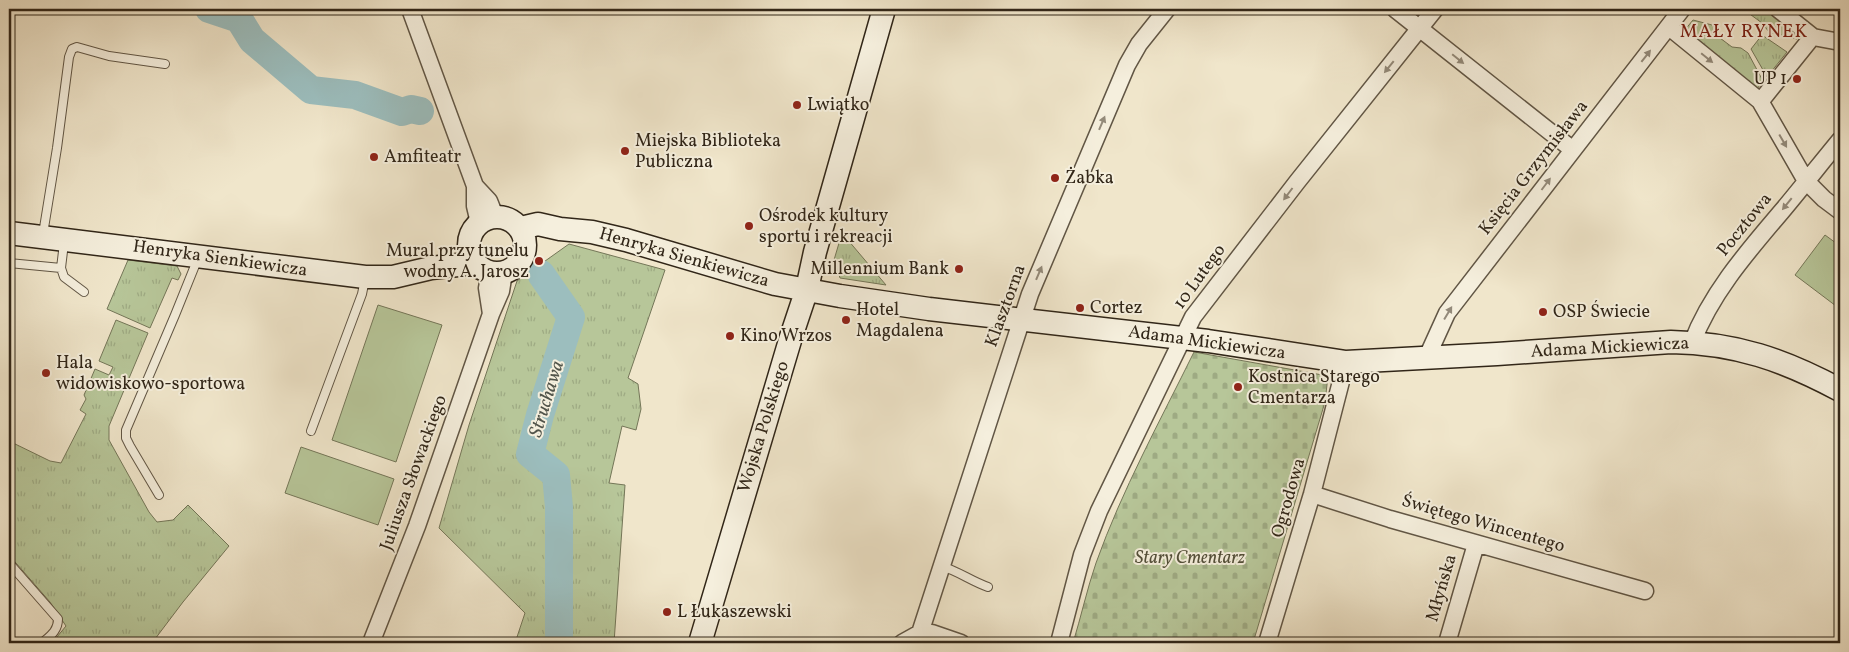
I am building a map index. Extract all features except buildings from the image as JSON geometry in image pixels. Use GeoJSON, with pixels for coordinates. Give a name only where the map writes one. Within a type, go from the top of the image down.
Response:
{"type":"FeatureCollection","features":[{"type":"Feature","properties":{"kind":"street"},"geometry":{"type":"LineString","coordinates":[[410,9],[475,186],[489,201],[487,220]]}},
{"type":"Feature","properties":{"kind":"street","name":"Wojska Polskiego"},"geometry":{"type":"LineString","coordinates":[[700,643],[785,356],[807,289],[815,252],[884,9]]}},
{"type":"Feature","properties":{"kind":"street","name":"Klasztorna"},"geometry":{"type":"LineString","coordinates":[[920,633],[1030,294],[1127,66],[1139,44],[1167,9]]}},
{"type":"Feature","properties":{"kind":"street"},"geometry":{"type":"LineString","coordinates":[[1395,9],[1573,150]]}},
{"type":"Feature","properties":{"kind":"street","name":"10 Lutego"},"geometry":{"type":"LineString","coordinates":[[1059,643],[1082,555],[1099,511],[1193,318],[1297,182],[1435,9]]}},
{"type":"Feature","properties":{"kind":"street","name":"Księcia Grzymisława"},"geometry":{"type":"LineString","coordinates":[[1427,357],[1447,313],[1682,9]]}},
{"type":"Feature","properties":{"kind":"street"},"geometry":{"type":"LineString","coordinates":[[1778,9],[1811,39],[1840,42]]}},
{"type":"Feature","properties":{"kind":"street"},"geometry":{"type":"LineString","coordinates":[[1668,27],[1760,101],[1806,181],[1840,212]]}},
{"type":"Feature","properties":{"kind":"street"},"geometry":{"type":"LineString","coordinates":[[1764,97],[1811,39]]}},
{"type":"Feature","properties":{"kind":"street","name":"Pocztowa"},"geometry":{"type":"LineString","coordinates":[[1692,343],[1699,323],[1723,284],[1756,241],[1840,140]]}},
{"type":"Feature","properties":{"kind":"street"},"geometry":{"type":"LineString","coordinates":[[510,219],[523,238],[522,259],[514,267],[485,264],[470,238],[473,230],[487,220],[510,219]]}},
{"type":"Feature","properties":{"kind":"street","name":"Henryka Sienkiewicza"},"geometry":{"type":"LineString","coordinates":[[523,238],[542,237],[560,229],[592,232],[775,284],[807,289]]}},
{"type":"Feature","properties":{"kind":"street","name":"Henryka Sienkiewicza"},"geometry":{"type":"LineString","coordinates":[[9,233],[365,277],[393,277],[431,268],[485,264]]}},
{"type":"Feature","properties":{"kind":"street","name":"Juliusza Słowackiego"},"geometry":{"type":"LineString","coordinates":[[371,643],[417,526],[490,314],[485,264]]}},
{"type":"Feature","properties":{"kind":"street","name":"Adama Mickiewicza"},"geometry":{"type":"LineString","coordinates":[[807,289],[930,309],[1022,318],[1346,362],[1671,342],[1692,343],[1741,349],[1779,361],[1840,390]]}},
{"type":"Feature","properties":{"kind":"street","name":"Ogrodowa"},"geometry":{"type":"LineString","coordinates":[[1267,643],[1312,494],[1346,362]]}},
{"type":"Feature","properties":{"kind":"street","name":"Świętego Wincentego"},"geometry":{"type":"LineString","coordinates":[[1312,494],[1476,544],[1645,591]]}},
{"type":"Feature","properties":{"kind":"street","name":"Młyńska"},"geometry":{"type":"LineString","coordinates":[[1447,643],[1476,544]]}},
{"type":"Feature","properties":{"kind":"street"},"geometry":{"type":"LineString","coordinates":[[902,643],[920,633],[932,633],[961,643]]}},
{"type":"Feature","properties":{"kind":"lane"},"geometry":{"type":"LineString","coordinates":[[42,236],[57,148],[69,57],[72,49],[77,46],[109,56],[165,64]]}},
{"type":"Feature","properties":{"kind":"lane"},"geometry":{"type":"LineString","coordinates":[[65,239],[61,268],[64,277],[84,292]]}},
{"type":"Feature","properties":{"kind":"lane"},"geometry":{"type":"LineString","coordinates":[[159,495],[130,446],[126,438],[126,430],[198,256]]}},
{"type":"Feature","properties":{"kind":"lane"},"geometry":{"type":"LineString","coordinates":[[9,263],[61,268]]}},
{"type":"Feature","properties":{"kind":"lane"},"geometry":{"type":"LineString","coordinates":[[311,431],[362,294],[365,277]]}},
{"type":"Feature","properties":{"kind":"lane"},"geometry":{"type":"LineString","coordinates":[[9,563],[58,619],[55,631],[42,643]]}},
{"type":"Feature","properties":{"kind":"lane"},"geometry":{"type":"LineString","coordinates":[[941,566],[955,570],[976,583],[988,587]]}},
{"type":"Feature","properties":{"kind":"green space"},"geometry":{"type":"Polygon","coordinates":[[[1743,9],[1768,9],[1800,34],[1797,39],[1769,32],[1762,23],[1743,9]]]}},
{"type":"Feature","properties":{"kind":"green space"},"geometry":{"type":"Polygon","coordinates":[[[1693,20],[1712,25],[1718,31],[1716,35],[1732,47],[1741,48],[1748,53],[1763,81],[1757,89],[1684,31],[1693,20]]]}},
{"type":"Feature","properties":{"kind":"green space"},"geometry":{"type":"Polygon","coordinates":[[[1762,35],[1787,52],[1767,77],[1751,49],[1762,35]]]}},
{"type":"Feature","properties":{"kind":"green space"},"geometry":{"type":"Polygon","coordinates":[[[842,233],[886,285],[840,278],[834,260],[842,233]]]}},
{"type":"Feature","properties":{"kind":"green space"},"geometry":{"type":"Polygon","coordinates":[[[1825,235],[1840,246],[1840,309],[1795,275],[1825,235]]]}},
{"type":"Feature","properties":{"kind":"green space"},"geometry":{"type":"Polygon","coordinates":[[[569,244],[665,270],[628,378],[638,384],[641,409],[636,430],[622,426],[609,483],[625,485],[614,643],[515,643],[525,613],[439,528],[469,425],[517,281],[569,244]]]}},
{"type":"Feature","properties":{"kind":"green space"},"geometry":{"type":"Polygon","coordinates":[[[128,260],[177,266],[181,274],[178,280],[172,278],[150,328],[107,309],[128,260]]]}},
{"type":"Feature","properties":{"kind":"green space"},"geometry":{"type":"Polygon","coordinates":[[[378,305],[442,325],[396,462],[332,440],[378,305]]]}},
{"type":"Feature","properties":{"kind":"green space"},"geometry":{"type":"Polygon","coordinates":[[[116,320],[148,333],[109,426],[109,440],[149,512],[157,522],[173,520],[188,505],[229,546],[152,643],[52,643],[66,626],[50,602],[9,555],[9,441],[50,461],[61,463],[86,414],[80,410],[86,399],[84,395],[95,369],[109,375],[113,367],[99,361],[116,320]]]}},
{"type":"Feature","properties":{"kind":"green space","name":"Stary Cmentarz"},"geometry":{"type":"Polygon","coordinates":[[[1194,352],[1328,376],[1325,402],[1253,643],[1073,643],[1093,573],[1106,536],[1142,456],[1194,352]]]}},
{"type":"Feature","properties":{"kind":"green space"},"geometry":{"type":"Polygon","coordinates":[[[301,447],[394,479],[378,525],[285,493],[301,447]]]}},
{"type":"Feature","properties":{"kind":"waterway","name":"Struchawa"},"geometry":{"type":"LineString","coordinates":[[209,9],[239,19],[252,40],[311,90],[355,95],[402,112],[411,109],[420,111]]}},
{"type":"Feature","properties":{"kind":"waterway","name":"Struchawa"},"geometry":{"type":"LineString","coordinates":[[541,274],[571,317],[540,415],[530,454],[556,475],[559,507],[559,643]]}},
{"type":"Feature","properties":{"kind":"place","name":"UP 1"},"geometry":{"type":"Point","coordinates":[1797,79]}},
{"type":"Feature","properties":{"kind":"place","name":"Lwiątko"},"geometry":{"type":"Point","coordinates":[797,105]}},
{"type":"Feature","properties":{"kind":"place","name":"Miejska Biblioteka Publiczna"},"geometry":{"type":"Point","coordinates":[625,151]}},
{"type":"Feature","properties":{"kind":"place","name":"Amfiteatr"},"geometry":{"type":"Point","coordinates":[374,157]}},
{"type":"Feature","properties":{"kind":"place","name":"Żabka"},"geometry":{"type":"Point","coordinates":[1055,178]}},
{"type":"Feature","properties":{"kind":"place","name":"Ośrodek kultury sportu i rekreacji"},"geometry":{"type":"Point","coordinates":[749,226]}},
{"type":"Feature","properties":{"kind":"place","name":"Mural przy tunelu wodny A. Jarosz"},"geometry":{"type":"Point","coordinates":[539,261]}},
{"type":"Feature","properties":{"kind":"place","name":"Millennium Bank"},"geometry":{"type":"Point","coordinates":[959,269]}},
{"type":"Feature","properties":{"kind":"place","name":"Cortez"},"geometry":{"type":"Point","coordinates":[1080,308]}},
{"type":"Feature","properties":{"kind":"place","name":"OSP Świecie"},"geometry":{"type":"Point","coordinates":[1543,312]}},
{"type":"Feature","properties":{"kind":"place","name":"Hotel Magdalena"},"geometry":{"type":"Point","coordinates":[846,320]}},
{"type":"Feature","properties":{"kind":"place","name":"Kino Wrzos"},"geometry":{"type":"Point","coordinates":[730,336]}},
{"type":"Feature","properties":{"kind":"place","name":"Hala widowiskowo-sportowa"},"geometry":{"type":"Point","coordinates":[46,373]}},
{"type":"Feature","properties":{"kind":"place","name":"Kostnica Starego Cmentarza"},"geometry":{"type":"Point","coordinates":[1238,387]}},
{"type":"Feature","properties":{"kind":"place","name":"L Łukaszewski"},"geometry":{"type":"Point","coordinates":[667,612]}},
{"type":"Feature","properties":{"kind":"district","name":"MAŁY RYNEK"},"geometry":{"type":"Point","coordinates":[1744,32]}}]}
